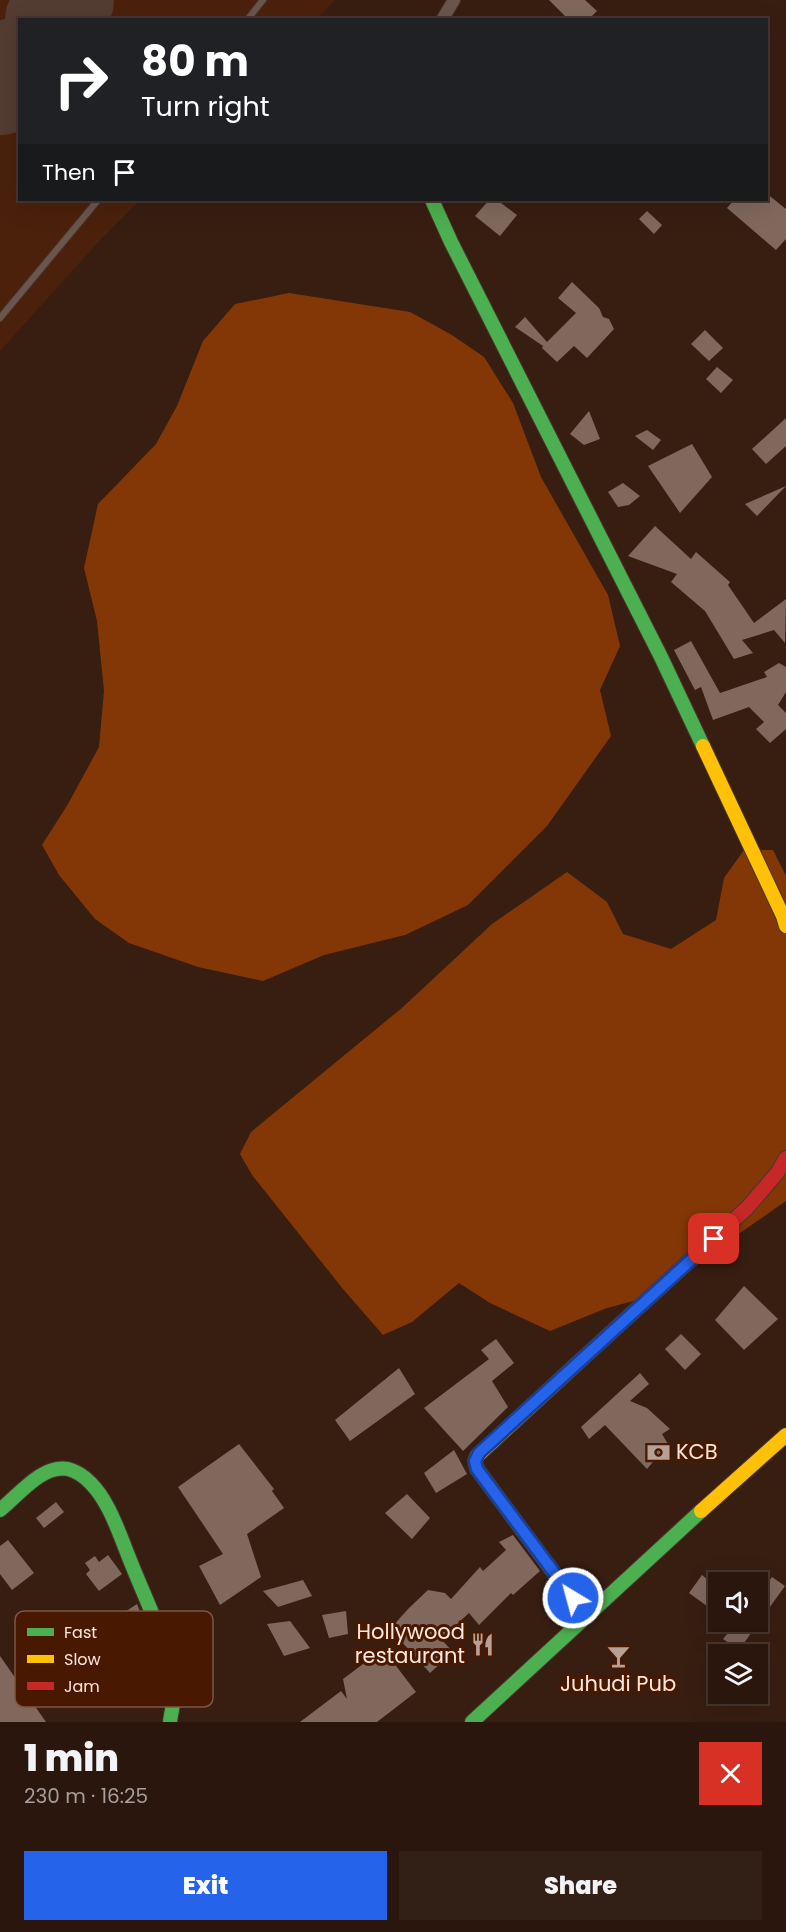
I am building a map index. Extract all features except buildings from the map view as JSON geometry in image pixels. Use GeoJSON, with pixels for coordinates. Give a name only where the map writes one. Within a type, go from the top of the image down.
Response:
{"type":"FeatureCollection","features":[{"type":"Feature","properties":{"kind":"main road"},"geometry":{"type":"LineString","coordinates":[[432,201],[450,242],[661,657],[786,926]]}},
{"type":"Feature","properties":{"kind":"main road"},"geometry":{"type":"LineString","coordinates":[[586,1616],[477,1469],[475,1461],[479,1453],[747,1208],[778,1172],[786,1158]]}},
{"type":"Feature","properties":{"kind":"main road"},"geometry":{"type":"LineString","coordinates":[[472,1722],[679,1530],[786,1435]]}},
{"type":"Feature","properties":{"kind":"main road"},"geometry":{"type":"LineString","coordinates":[[0,1510],[33,1480],[51,1469],[66,1468],[84,1477],[99,1493],[108,1508],[151,1611]]}},
{"type":"Feature","properties":{"kind":"main road"},"geometry":{"type":"LineString","coordinates":[[170,1722],[172,1707]]}},
{"type":"Feature","properties":{"kind":"street"},"geometry":{"type":"LineString","coordinates":[[443,18],[454,0]]}},
{"type":"Feature","properties":{"kind":"lane"},"geometry":{"type":"LineString","coordinates":[[249,18],[263,0]]}},
{"type":"Feature","properties":{"kind":"lane"},"geometry":{"type":"LineString","coordinates":[[0,318],[97,201]]}},
{"type":"Feature","properties":{"kind":"shaded area"},"geometry":{"type":"Polygon","coordinates":[[[0,0],[335,0],[318,18],[18,18],[18,201],[139,201],[101,239],[0,351],[0,0]]]}},
{"type":"Feature","properties":{"kind":"shaded area"},"geometry":{"type":"Polygon","coordinates":[[[289,293],[410,312],[452,335],[484,357],[513,403],[541,477],[608,595],[620,646],[600,690],[611,736],[547,826],[468,905],[405,935],[324,955],[263,981],[198,967],[129,943],[95,919],[59,875],[42,845],[68,804],[99,747],[104,691],[97,621],[84,568],[98,504],[156,444],[177,406],[203,341],[235,304],[289,293]]]}},
{"type":"Feature","properties":{"kind":"shaded area"},"geometry":{"type":"Polygon","coordinates":[[[744,850],[773,850],[786,876],[786,1201],[723,1245],[660,1294],[607,1308],[550,1331],[490,1303],[459,1283],[412,1322],[383,1335],[343,1289],[252,1175],[240,1154],[251,1132],[403,1007],[492,924],[567,872],[607,902],[623,934],[671,949],[716,920],[724,878],[744,850]]]}},
{"type":"Feature","properties":{"kind":"runway"},"geometry":{"type":"LineString","coordinates":[[54,18],[67,0]]}},
{"type":"Feature","properties":{"kind":"runway"},"geometry":{"type":"LineString","coordinates":[[0,88],[18,66]]}},
{"type":"Feature","properties":{"kind":"traffic: fast"},"geometry":{"type":"LineString","coordinates":[[432,201],[661,657],[703,746]]}},
{"type":"Feature","properties":{"kind":"traffic: fast"},"geometry":{"type":"LineString","coordinates":[[0,1510],[31,1482],[49,1471],[68,1469],[80,1474],[104,1500],[151,1611]]}},
{"type":"Feature","properties":{"kind":"traffic: fast"},"geometry":{"type":"LineString","coordinates":[[472,1722],[701,1511]]}},
{"type":"Feature","properties":{"kind":"traffic: fast"},"geometry":{"type":"LineString","coordinates":[[170,1722],[172,1707]]}},
{"type":"Feature","properties":{"kind":"traffic: slow"},"geometry":{"type":"LineString","coordinates":[[703,746],[786,926]]}},
{"type":"Feature","properties":{"kind":"traffic: slow"},"geometry":{"type":"LineString","coordinates":[[581,1360],[477,1456],[475,1461],[477,1469],[586,1616]]}},
{"type":"Feature","properties":{"kind":"traffic: slow"},"geometry":{"type":"LineString","coordinates":[[701,1511],[786,1435]]}},
{"type":"Feature","properties":{"kind":"traffic: jam"},"geometry":{"type":"LineString","coordinates":[[581,1360],[747,1208],[778,1172],[786,1158]]}},
{"type":"Feature","properties":{"kind":"place","name":"KCB"},"geometry":{"type":"Point","coordinates":[658,1452]}},
{"type":"Feature","properties":{"kind":"place","name":"Hollywood restaurant"},"geometry":{"type":"Point","coordinates":[483,1644]}},
{"type":"Feature","properties":{"kind":"place","name":"Juhudi Pub"},"geometry":{"type":"Point","coordinates":[618,1656]}},
{"type":"Feature","properties":{"kind":"route"},"geometry":{"type":"LineString","coordinates":[[573,1598],[477,1469],[475,1461],[479,1453],[714,1239]]}}]}
